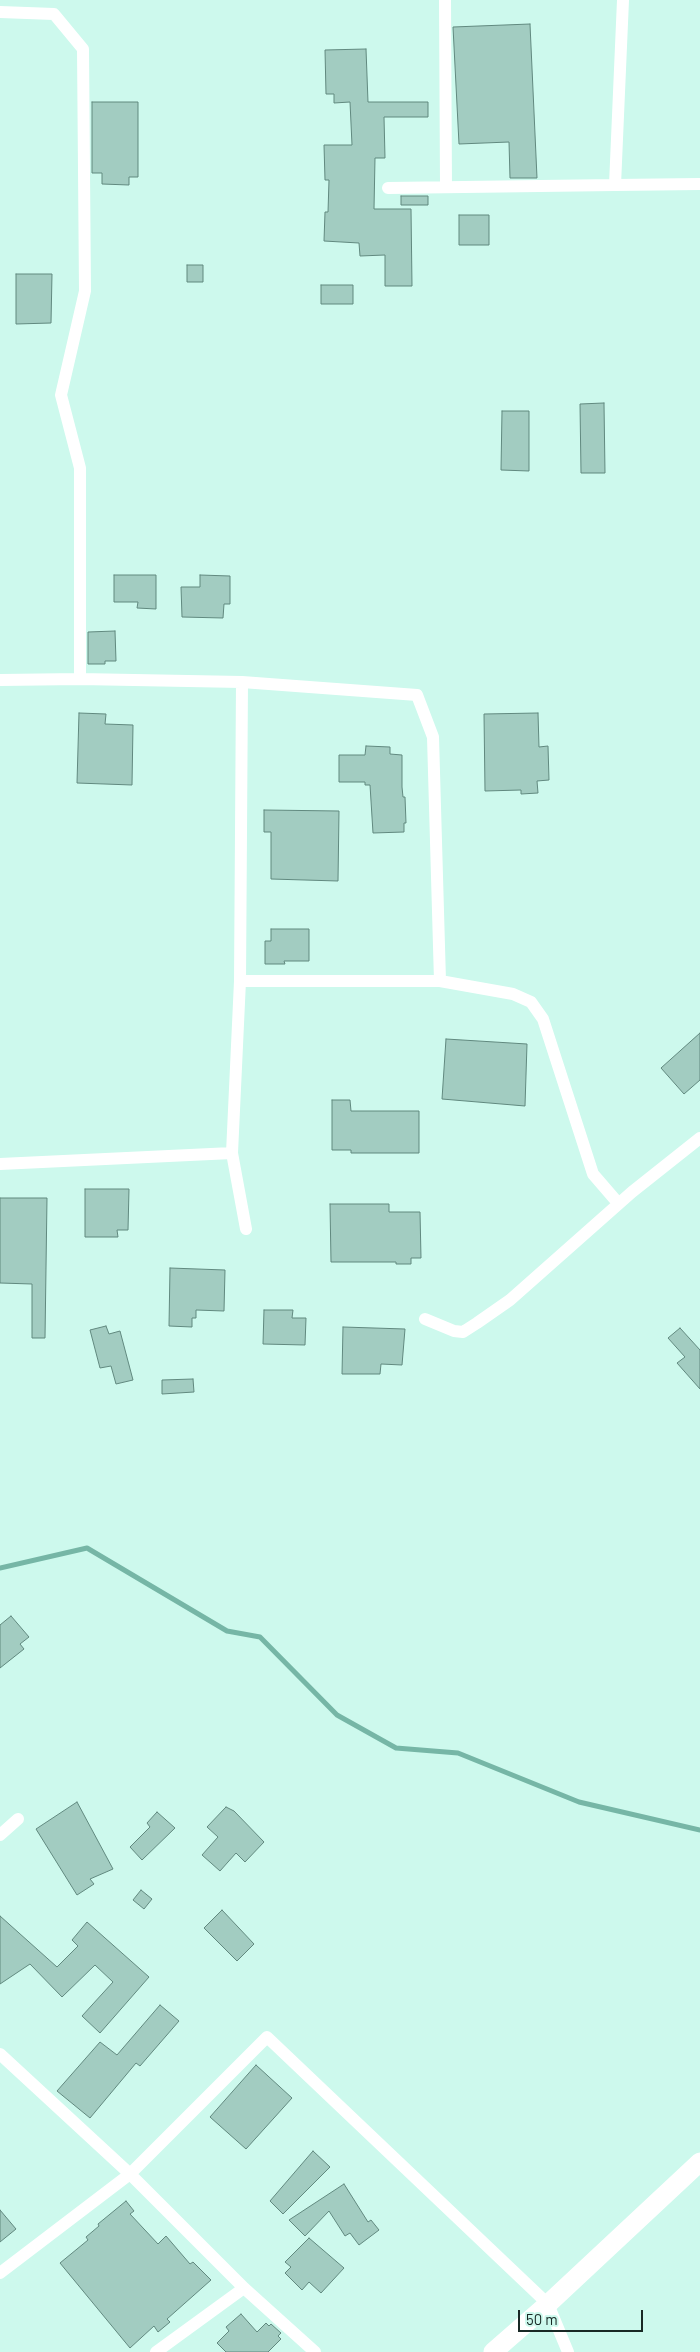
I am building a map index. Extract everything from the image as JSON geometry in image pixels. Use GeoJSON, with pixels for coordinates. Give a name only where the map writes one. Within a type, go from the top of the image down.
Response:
{"type":"FeatureCollection","features":[{"type":"Feature","properties":{"kind":"main road"},"geometry":{"type":"LineString","coordinates":[[492,2352],[548,2304],[700,2162]]}},
{"type":"Feature","properties":{"kind":"street"},"geometry":{"type":"LineString","coordinates":[[445,0],[446,187]]}},
{"type":"Feature","properties":{"kind":"street"},"geometry":{"type":"LineString","coordinates":[[615,184],[623,0]]}},
{"type":"Feature","properties":{"kind":"street"},"geometry":{"type":"LineString","coordinates":[[0,12],[54,14],[83,49],[85,291],[61,395],[80,468],[80,680]]}},
{"type":"Feature","properties":{"kind":"street"},"geometry":{"type":"LineString","coordinates":[[388,188],[700,184]]}},
{"type":"Feature","properties":{"kind":"street"},"geometry":{"type":"LineString","coordinates":[[0,680],[242,682],[417,695],[433,736],[440,981]]}},
{"type":"Feature","properties":{"kind":"street"},"geometry":{"type":"LineString","coordinates":[[242,682],[240,980],[232,1153],[246,1229]]}},
{"type":"Feature","properties":{"kind":"street"},"geometry":{"type":"LineString","coordinates":[[240,980],[440,981],[513,994],[531,1002],[543,1019],[593,1174],[618,1203]]}},
{"type":"Feature","properties":{"kind":"street"},"geometry":{"type":"LineString","coordinates":[[424,1319],[454,1331],[463,1332],[510,1300],[618,1203],[700,1138]]}},
{"type":"Feature","properties":{"kind":"street"},"geometry":{"type":"LineString","coordinates":[[0,1164],[232,1153]]}},
{"type":"Feature","properties":{"kind":"street"},"geometry":{"type":"LineString","coordinates":[[0,1835],[18,1819]]}},
{"type":"Feature","properties":{"kind":"street"},"geometry":{"type":"LineString","coordinates":[[0,2273],[130,2174],[266,2037],[548,2304],[568,2352]]}},
{"type":"Feature","properties":{"kind":"street"},"geometry":{"type":"LineString","coordinates":[[0,2054],[130,2174],[244,2288],[315,2352]]}},
{"type":"Feature","properties":{"kind":"street"},"geometry":{"type":"LineString","coordinates":[[156,2352],[244,2288]]}},
{"type":"Feature","properties":{"kind":"building"},"geometry":{"type":"Polygon","coordinates":[[[530,24],[537,178],[510,178],[509,142],[459,144],[453,27],[530,24]]]}},
{"type":"Feature","properties":{"kind":"building"},"geometry":{"type":"Polygon","coordinates":[[[366,49],[368,102],[428,102],[428,117],[384,117],[385,158],[375,158],[374,209],[411,209],[412,286],[385,286],[385,255],[360,256],[359,243],[324,241],[325,212],[328,212],[329,180],[325,180],[324,145],[352,145],[350,102],[334,103],[334,94],[326,94],[325,50],[366,49]]]}},
{"type":"Feature","properties":{"kind":"building"},"geometry":{"type":"Polygon","coordinates":[[[92,102],[138,102],[138,177],[129,177],[129,185],[102,184],[102,173],[92,173],[92,102]]]}},
{"type":"Feature","properties":{"kind":"building"},"geometry":{"type":"Polygon","coordinates":[[[401,196],[428,196],[428,205],[401,205],[401,196]]]}},
{"type":"Feature","properties":{"kind":"building"},"geometry":{"type":"Polygon","coordinates":[[[459,215],[489,215],[489,245],[459,245],[459,215]]]}},
{"type":"Feature","properties":{"kind":"building"},"geometry":{"type":"Polygon","coordinates":[[[187,265],[203,265],[203,282],[187,282],[187,265]]]}},
{"type":"Feature","properties":{"kind":"building"},"geometry":{"type":"Polygon","coordinates":[[[16,274],[52,274],[51,323],[16,324],[16,274]]]}},
{"type":"Feature","properties":{"kind":"building"},"geometry":{"type":"Polygon","coordinates":[[[321,285],[353,285],[353,304],[321,304],[321,285]]]}},
{"type":"Feature","properties":{"kind":"building"},"geometry":{"type":"Polygon","coordinates":[[[604,403],[605,473],[581,473],[580,404],[604,403]]]}},
{"type":"Feature","properties":{"kind":"building"},"geometry":{"type":"Polygon","coordinates":[[[502,411],[529,411],[529,471],[501,470],[502,411]]]}},
{"type":"Feature","properties":{"kind":"building"},"geometry":{"type":"Polygon","coordinates":[[[114,575],[156,575],[156,609],[137,608],[138,602],[114,602],[114,575]]]}},
{"type":"Feature","properties":{"kind":"building"},"geometry":{"type":"Polygon","coordinates":[[[200,575],[230,576],[230,604],[224,604],[223,618],[182,617],[181,587],[200,587],[200,575]]]}},
{"type":"Feature","properties":{"kind":"building"},"geometry":{"type":"Polygon","coordinates":[[[115,631],[116,661],[105,661],[105,664],[88,664],[88,632],[115,631]]]}},
{"type":"Feature","properties":{"kind":"building"},"geometry":{"type":"Polygon","coordinates":[[[79,713],[106,714],[105,724],[133,725],[132,785],[77,783],[79,713]]]}},
{"type":"Feature","properties":{"kind":"building"},"geometry":{"type":"Polygon","coordinates":[[[538,713],[539,747],[548,746],[549,780],[537,781],[538,793],[521,794],[521,790],[485,791],[484,714],[538,713]]]}},
{"type":"Feature","properties":{"kind":"building"},"geometry":{"type":"Polygon","coordinates":[[[366,746],[390,747],[390,754],[402,755],[402,787],[403,797],[405,797],[406,823],[404,823],[404,832],[373,833],[370,785],[365,785],[365,782],[339,782],[339,755],[365,755],[366,746]]]}},
{"type":"Feature","properties":{"kind":"building"},"geometry":{"type":"Polygon","coordinates":[[[264,810],[339,811],[338,881],[271,879],[271,832],[264,832],[264,810]]]}},
{"type":"Feature","properties":{"kind":"building"},"geometry":{"type":"Polygon","coordinates":[[[271,929],[309,929],[309,961],[284,961],[285,964],[265,964],[265,941],[271,941],[271,929]]]}},
{"type":"Feature","properties":{"kind":"building"},"geometry":{"type":"Polygon","coordinates":[[[700,1033],[700,1080],[684,1094],[661,1068],[700,1033]]]}},
{"type":"Feature","properties":{"kind":"building"},"geometry":{"type":"Polygon","coordinates":[[[446,1039],[527,1044],[525,1106],[442,1099],[446,1039]]]}},
{"type":"Feature","properties":{"kind":"building"},"geometry":{"type":"Polygon","coordinates":[[[332,1100],[350,1100],[351,1111],[419,1111],[419,1153],[351,1153],[351,1150],[332,1150],[332,1100]]]}},
{"type":"Feature","properties":{"kind":"building"},"geometry":{"type":"Polygon","coordinates":[[[85,1189],[129,1189],[128,1230],[117,1230],[118,1237],[85,1237],[85,1189]]]}},
{"type":"Feature","properties":{"kind":"building"},"geometry":{"type":"Polygon","coordinates":[[[0,1198],[47,1198],[45,1338],[32,1338],[32,1284],[0,1283],[0,1198]]]}},
{"type":"Feature","properties":{"kind":"building"},"geometry":{"type":"Polygon","coordinates":[[[330,1204],[389,1204],[389,1212],[420,1212],[421,1258],[411,1258],[411,1264],[396,1264],[396,1262],[331,1262],[330,1204]]]}},
{"type":"Feature","properties":{"kind":"building"},"geometry":{"type":"Polygon","coordinates":[[[170,1268],[225,1270],[224,1311],[196,1310],[196,1318],[192,1318],[192,1327],[169,1326],[170,1268]]]}},
{"type":"Feature","properties":{"kind":"building"},"geometry":{"type":"Polygon","coordinates":[[[264,1310],[293,1310],[292,1318],[306,1318],[305,1345],[263,1344],[264,1310]]]}},
{"type":"Feature","properties":{"kind":"building"},"geometry":{"type":"Polygon","coordinates":[[[106,1326],[109,1334],[120,1331],[133,1380],[116,1384],[111,1366],[100,1368],[90,1330],[106,1326]]]}},
{"type":"Feature","properties":{"kind":"building"},"geometry":{"type":"Polygon","coordinates":[[[343,1327],[405,1329],[402,1365],[381,1364],[380,1374],[342,1374],[343,1327]]]}},
{"type":"Feature","properties":{"kind":"building"},"geometry":{"type":"Polygon","coordinates":[[[680,1328],[700,1350],[700,1389],[677,1363],[685,1357],[668,1338],[680,1328]]]}},
{"type":"Feature","properties":{"kind":"building"},"geometry":{"type":"Polygon","coordinates":[[[193,1379],[194,1392],[162,1394],[162,1380],[193,1379]]]}},
{"type":"Feature","properties":{"kind":"building"},"geometry":{"type":"Polygon","coordinates":[[[11,1616],[29,1637],[20,1644],[24,1649],[0,1668],[0,1625],[11,1616]]]}},
{"type":"Feature","properties":{"kind":"building"},"geometry":{"type":"Polygon","coordinates":[[[77,1802],[113,1869],[90,1879],[94,1884],[77,1895],[36,1829],[77,1802]]]}},
{"type":"Feature","properties":{"kind":"building"},"geometry":{"type":"Polygon","coordinates":[[[226,1807],[234,1811],[264,1842],[245,1862],[236,1853],[220,1871],[202,1855],[218,1837],[207,1827],[226,1807]]]}},
{"type":"Feature","properties":{"kind":"building"},"geometry":{"type":"Polygon","coordinates":[[[157,1812],[175,1828],[142,1860],[130,1847],[150,1827],[147,1823],[157,1812]]]}},
{"type":"Feature","properties":{"kind":"building"},"geometry":{"type":"Polygon","coordinates":[[[141,1890],[152,1899],[144,1909],[133,1900],[141,1890]]]}},
{"type":"Feature","properties":{"kind":"building"},"geometry":{"type":"Polygon","coordinates":[[[222,1910],[254,1944],[237,1961],[204,1928],[222,1910]]]}},
{"type":"Feature","properties":{"kind":"building"},"geometry":{"type":"Polygon","coordinates":[[[0,1916],[57,1967],[78,1946],[72,1940],[87,1922],[149,1977],[100,2033],[82,2016],[113,1982],[95,1965],[62,1997],[30,1964],[0,1984],[0,1916]]]}},
{"type":"Feature","properties":{"kind":"building"},"geometry":{"type":"Polygon","coordinates":[[[160,2005],[179,2021],[140,2066],[136,2063],[90,2118],[57,2091],[100,2042],[117,2055],[160,2005]]]}},
{"type":"Feature","properties":{"kind":"building"},"geometry":{"type":"Polygon","coordinates":[[[256,2065],[292,2098],[246,2149],[210,2117],[256,2065]]]}},
{"type":"Feature","properties":{"kind":"building"},"geometry":{"type":"Polygon","coordinates":[[[313,2151],[330,2167],[283,2214],[270,2201],[313,2151]]]}},
{"type":"Feature","properties":{"kind":"building"},"geometry":{"type":"Polygon","coordinates":[[[344,2184],[368,2222],[371,2220],[379,2230],[359,2245],[350,2233],[345,2236],[329,2211],[305,2236],[289,2220],[344,2184]]]}},
{"type":"Feature","properties":{"kind":"building"},"geometry":{"type":"Polygon","coordinates":[[[126,2201],[134,2211],[130,2214],[158,2244],[166,2236],[190,2264],[193,2262],[211,2280],[167,2319],[170,2322],[158,2332],[154,2326],[130,2348],[60,2263],[88,2240],[86,2237],[99,2226],[98,2224],[126,2201]]]}},
{"type":"Feature","properties":{"kind":"building"},"geometry":{"type":"Polygon","coordinates":[[[0,2210],[16,2229],[0,2242],[0,2210]]]}},
{"type":"Feature","properties":{"kind":"building"},"geometry":{"type":"Polygon","coordinates":[[[309,2238],[344,2268],[321,2293],[309,2282],[302,2290],[285,2273],[291,2267],[285,2262],[309,2238]]]}},
{"type":"Feature","properties":{"kind":"building"},"geometry":{"type":"Polygon","coordinates":[[[241,2314],[257,2332],[266,2323],[269,2326],[271,2324],[281,2333],[278,2336],[281,2339],[268,2352],[226,2352],[217,2343],[229,2331],[226,2327],[241,2314]]]}},
{"type":"Feature","properties":{"kind":"waterway"},"geometry":{"type":"LineString","coordinates":[[0,1568],[87,1548],[227,1631],[260,1637],[337,1715],[396,1748],[458,1753],[579,1802],[700,1830]]}}]}
